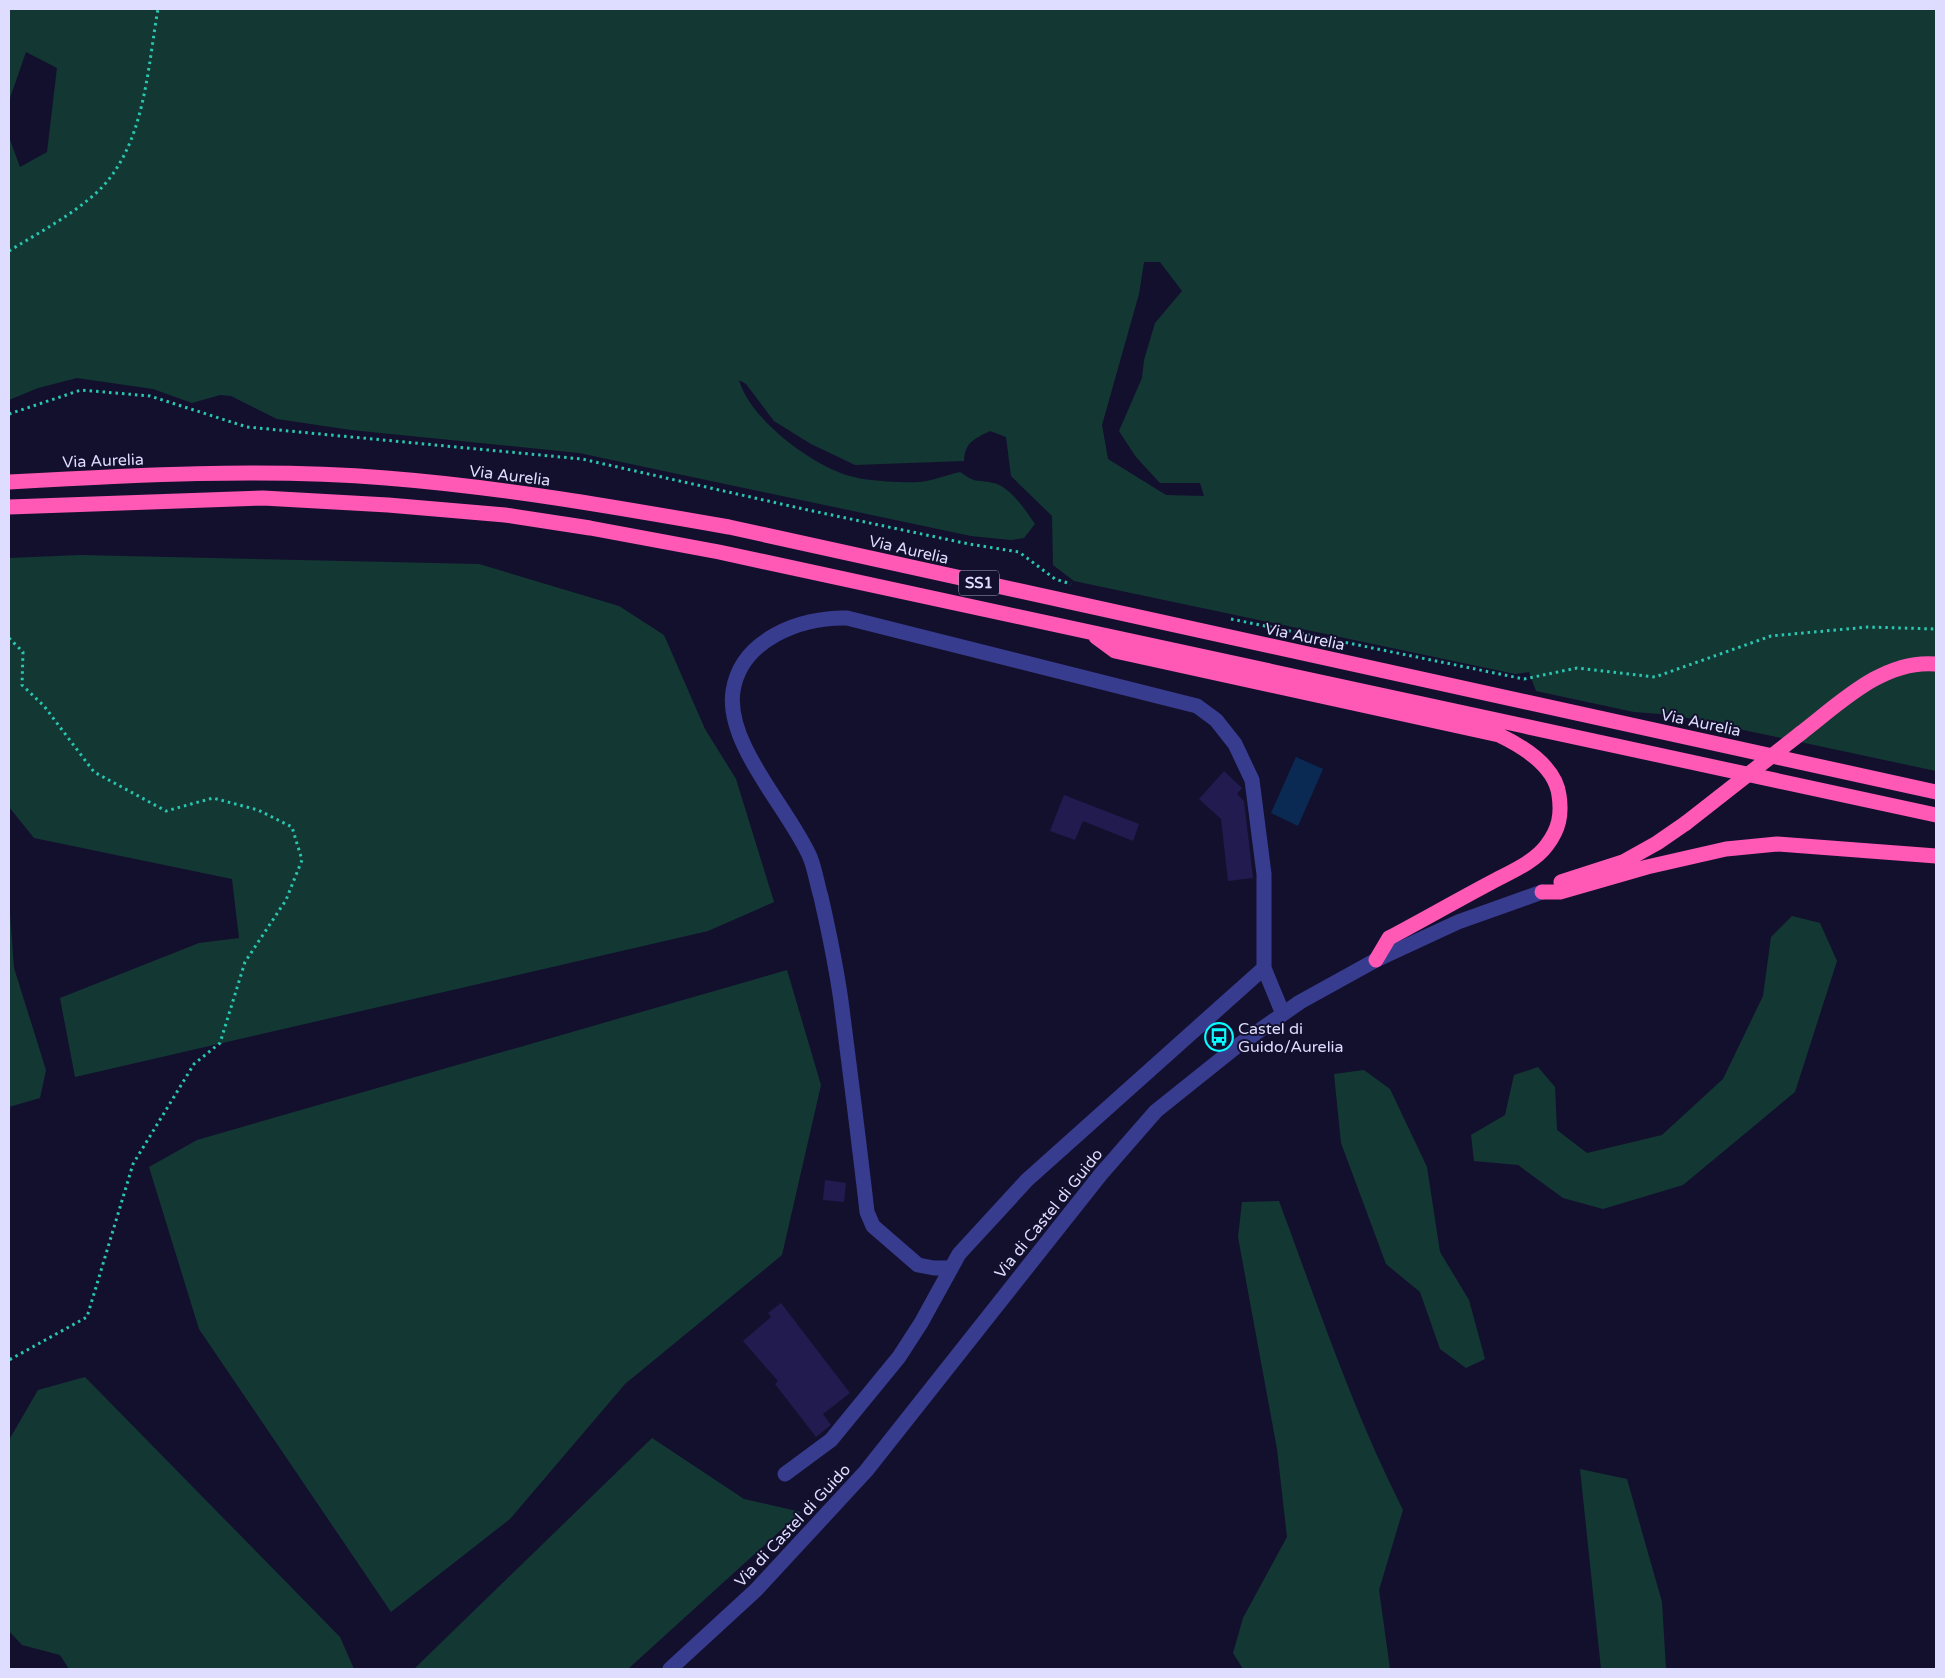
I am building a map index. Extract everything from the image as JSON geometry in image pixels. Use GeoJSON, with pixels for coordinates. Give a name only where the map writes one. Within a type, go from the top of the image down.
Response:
{"type":"FeatureCollection","features":[{"type":"Feature","properties":{"kind":"highway","name":"Via Aurelia"},"geometry":{"type":"LineString","coordinates":[[9,482],[255,473],[365,477],[513,492],[596,504],[729,527],[1936,792]]}},
{"type":"Feature","properties":{"kind":"highway","name":"SS1"},"geometry":{"type":"LineString","coordinates":[[9,507],[263,498],[505,515],[590,528],[719,552],[1936,815]]}},
{"type":"Feature","properties":{"kind":"highway"},"geometry":{"type":"LineString","coordinates":[[1093,634],[1114,650],[1499,736],[1519,745],[1537,758],[1550,773],[1558,788],[1561,808],[1558,827],[1546,847],[1526,864],[1389,938],[1376,960]]}},
{"type":"Feature","properties":{"kind":"highway"},"geometry":{"type":"LineString","coordinates":[[1542,892],[1560,882],[1623,862],[1657,843],[1876,678],[1901,668],[1936,664]]}},
{"type":"Feature","properties":{"kind":"highway"},"geometry":{"type":"LineString","coordinates":[[1542,892],[1560,892],[1647,867],[1726,849],[1768,844],[1830,846],[1936,856]]}},
{"type":"Feature","properties":{"kind":"street"},"geometry":{"type":"LineString","coordinates":[[951,1268],[934,1268],[918,1265],[873,1226],[867,1212],[834,948],[816,879],[810,858],[738,734],[734,718],[733,689],[751,654],[779,633],[802,622],[826,617],[847,618],[1197,706],[1216,720],[1235,744],[1252,780],[1264,874],[1264,968],[1283,1014]]}},
{"type":"Feature","properties":{"kind":"street","name":"Via di Castel di Guido"},"geometry":{"type":"LineString","coordinates":[[670,1669],[756,1590],[860,1478],[1101,1174],[1156,1111],[1236,1047],[1283,1014],[1376,960],[1458,922],[1542,892]]}},
{"type":"Feature","properties":{"kind":"street"},"geometry":{"type":"LineString","coordinates":[[786,1474],[831,1440],[899,1357],[921,1324],[959,1254],[1027,1180],[1264,968]]}},
{"type":"Feature","properties":{"kind":"path"},"geometry":{"type":"LineString","coordinates":[[9,251],[60,220],[96,193],[124,157],[141,109],[158,9]]}},
{"type":"Feature","properties":{"kind":"path"},"geometry":{"type":"LineString","coordinates":[[9,414],[81,390],[150,396],[247,427],[582,459],[808,510],[969,544],[1019,552],[1055,579],[1072,584]]}},
{"type":"Feature","properties":{"kind":"path"},"geometry":{"type":"LineString","coordinates":[[1222,617],[1524,679],[1578,668],[1655,677],[1771,636],[1868,627],[1936,629]]}},
{"type":"Feature","properties":{"kind":"path"},"geometry":{"type":"LineString","coordinates":[[9,638],[23,652],[22,686],[44,706],[94,772],[166,811],[213,798],[258,810],[292,827],[302,860],[286,900],[245,962],[220,1043],[194,1064],[133,1164],[86,1317],[9,1360]]}},
{"type":"Feature","properties":{"kind":"green space"},"geometry":{"type":"Polygon","coordinates":[[[9,9],[1936,9],[1936,771],[1673,715],[1634,712],[1536,691],[1529,672],[1515,674],[1074,581],[1053,565],[1052,516],[1011,476],[1006,437],[990,431],[979,436],[968,445],[964,461],[855,465],[811,444],[774,421],[746,384],[739,380],[756,411],[770,426],[803,453],[821,464],[838,472],[868,480],[913,482],[960,472],[973,480],[993,483],[1005,489],[1017,500],[1035,524],[1024,538],[1011,540],[971,536],[579,453],[351,430],[277,419],[231,396],[220,395],[192,403],[153,389],[77,378],[38,388],[9,400],[9,137],[20,167],[47,152],[57,68],[26,52],[9,101],[9,9]],[[1144,262],[1139,294],[1102,425],[1108,459],[1166,495],[1204,496],[1200,483],[1160,483],[1136,457],[1119,431],[1142,378],[1144,360],[1155,323],[1182,291],[1160,262],[1144,262]]]}},
{"type":"Feature","properties":{"kind":"green space"},"geometry":{"type":"Polygon","coordinates":[[[80,555],[479,564],[619,606],[664,635],[705,729],[736,779],[774,902],[708,931],[75,1077],[60,998],[199,943],[239,938],[232,879],[34,838],[9,807],[9,558],[80,555]]]}},
{"type":"Feature","properties":{"kind":"green space"},"geometry":{"type":"Polygon","coordinates":[[[9,899],[14,968],[46,1070],[40,1098],[9,1107],[9,899]]]}},
{"type":"Feature","properties":{"kind":"green space"},"geometry":{"type":"Polygon","coordinates":[[[1792,916],[1820,923],[1837,961],[1795,1092],[1683,1185],[1603,1209],[1563,1198],[1518,1165],[1474,1161],[1471,1135],[1505,1115],[1514,1075],[1538,1067],[1555,1087],[1557,1130],[1587,1153],[1662,1135],[1723,1079],[1763,996],[1771,937],[1792,916]]]}},
{"type":"Feature","properties":{"kind":"green space"},"geometry":{"type":"Polygon","coordinates":[[[787,970],[821,1085],[782,1255],[625,1384],[510,1519],[391,1612],[199,1329],[149,1167],[197,1140],[787,970]]]}},
{"type":"Feature","properties":{"kind":"green space"},"geometry":{"type":"Polygon","coordinates":[[[1364,1070],[1390,1089],[1427,1167],[1440,1252],[1469,1300],[1485,1359],[1466,1368],[1440,1349],[1420,1292],[1386,1264],[1341,1143],[1334,1074],[1364,1070]]]}},
{"type":"Feature","properties":{"kind":"green space"},"geometry":{"type":"Polygon","coordinates":[[[1279,1201],[1352,1396],[1403,1510],[1379,1590],[1390,1669],[1243,1669],[1233,1653],[1243,1618],[1287,1537],[1277,1449],[1238,1237],[1242,1202],[1279,1201]]]}},
{"type":"Feature","properties":{"kind":"green space"},"geometry":{"type":"Polygon","coordinates":[[[85,1377],[340,1637],[354,1669],[69,1669],[60,1655],[22,1645],[9,1631],[9,1440],[38,1390],[85,1377]]]}},
{"type":"Feature","properties":{"kind":"green space"},"geometry":{"type":"Polygon","coordinates":[[[652,1438],[744,1499],[801,1512],[628,1669],[414,1669],[652,1438]]]}},
{"type":"Feature","properties":{"kind":"green space"},"geometry":{"type":"Polygon","coordinates":[[[1580,1469],[1627,1479],[1662,1602],[1666,1669],[1601,1669],[1580,1469]]]}},
{"type":"Feature","properties":{"kind":"water"},"geometry":{"type":"Polygon","coordinates":[[[1296,757],[1323,769],[1298,826],[1271,813],[1296,757]]]}},
{"type":"Feature","properties":{"kind":"building"},"geometry":{"type":"Polygon","coordinates":[[[1224,771],[1242,788],[1237,794],[1244,801],[1253,878],[1228,881],[1221,819],[1199,799],[1224,771]]]}},
{"type":"Feature","properties":{"kind":"building"},"geometry":{"type":"Polygon","coordinates":[[[1064,795],[1139,824],[1133,841],[1083,821],[1075,840],[1050,831],[1064,795]]]}},
{"type":"Feature","properties":{"kind":"building"},"geometry":{"type":"Polygon","coordinates":[[[825,1180],[846,1183],[844,1202],[823,1200],[825,1180]]]}},
{"type":"Feature","properties":{"kind":"building"},"geometry":{"type":"Polygon","coordinates":[[[781,1303],[850,1393],[823,1414],[831,1425],[816,1437],[775,1384],[778,1381],[743,1341],[771,1317],[768,1313],[781,1303]]]}},
{"type":"Feature","properties":{"kind":"place","name":"Castel di Guido/Aurelia"},"geometry":{"type":"Point","coordinates":[1219,1037]}}]}
